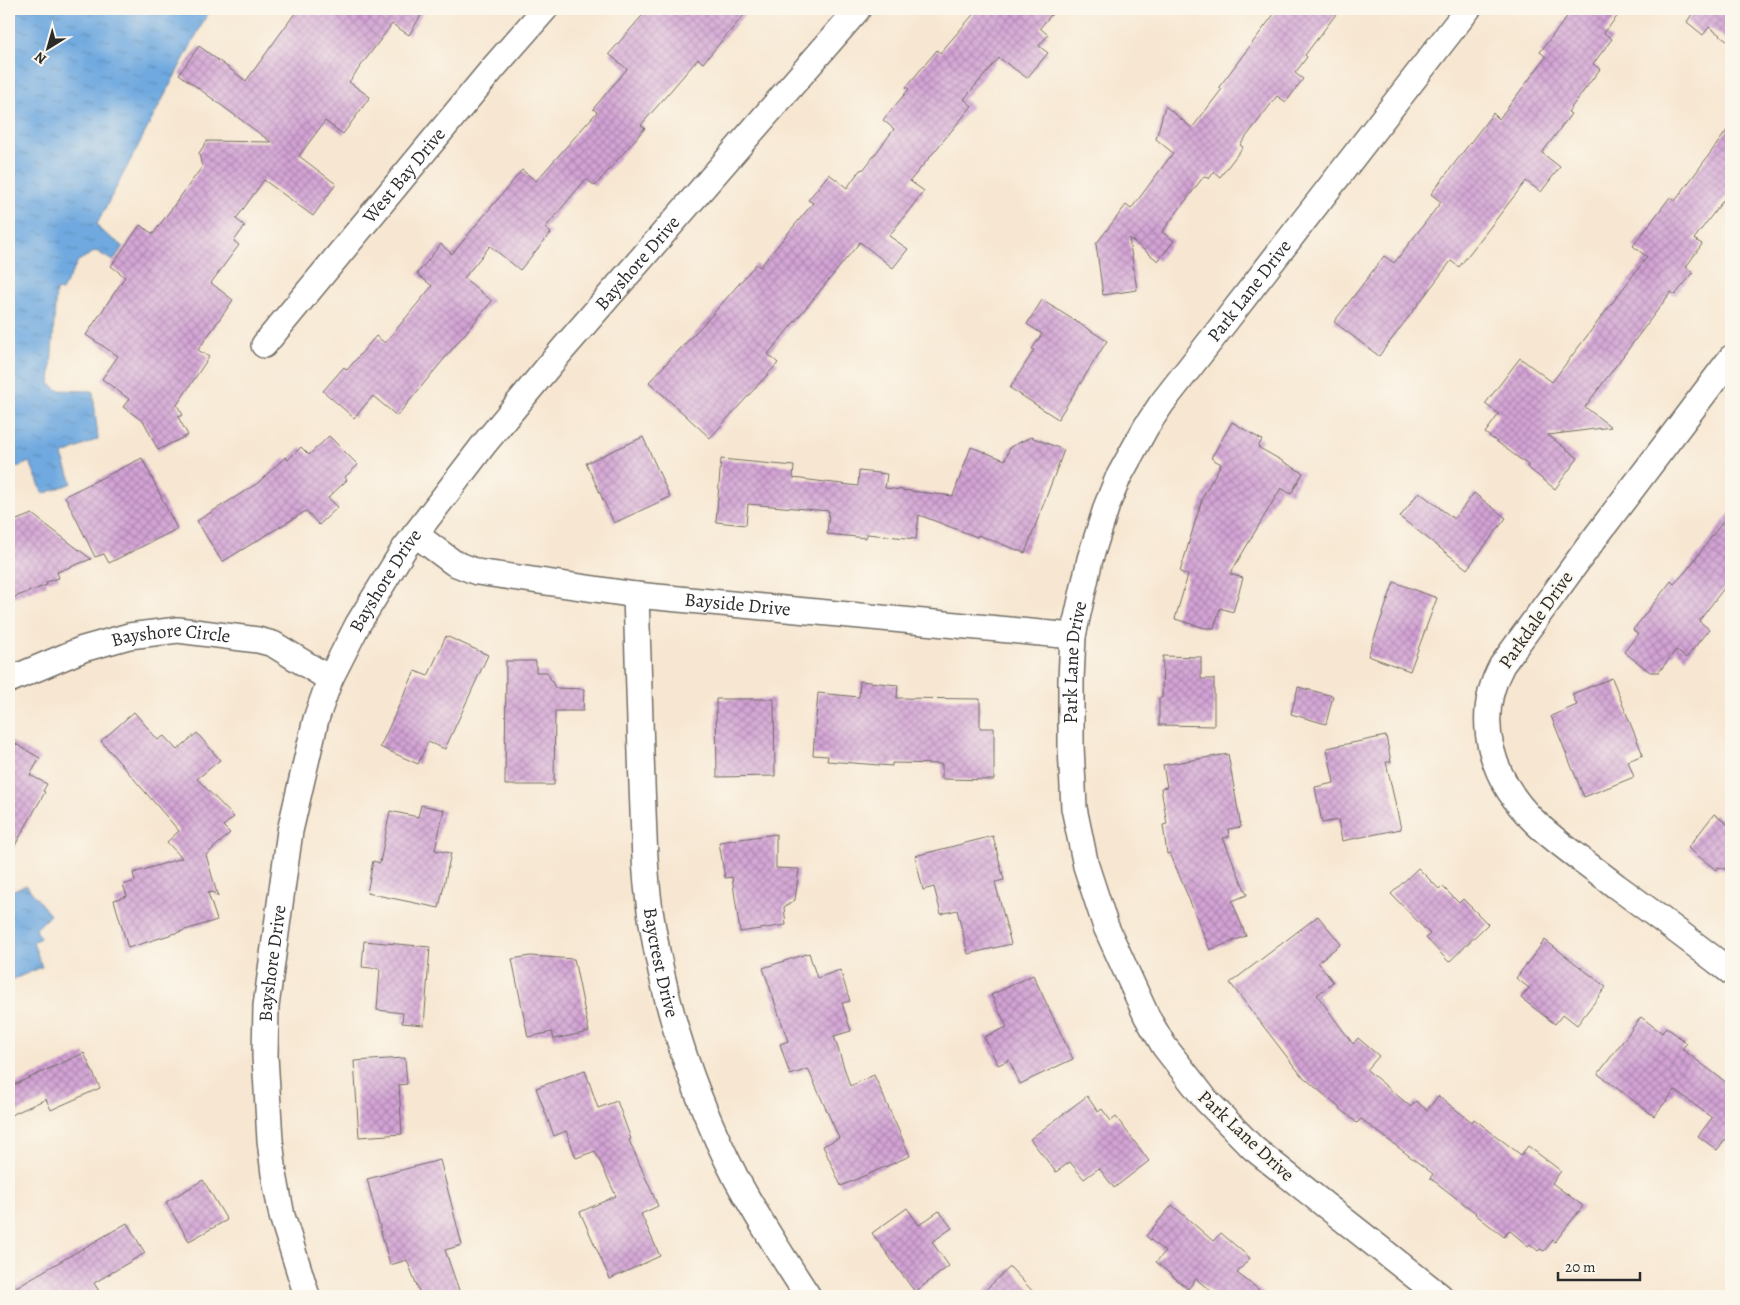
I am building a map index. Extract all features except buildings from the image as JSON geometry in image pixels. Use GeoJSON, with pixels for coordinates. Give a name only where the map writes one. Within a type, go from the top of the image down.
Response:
{"type":"FeatureCollection","features":[{"type":"Feature","properties":{"kind":"street","name":"West Bay Drive"},"geometry":{"type":"LineString","coordinates":[[264,344],[494,67],[545,9]]}},
{"type":"Feature","properties":{"kind":"street","name":"Bayshore Drive"},"geometry":{"type":"LineString","coordinates":[[307,1296],[282,1216],[274,1174],[266,1076],[266,1006],[290,831],[316,718],[330,679],[370,604],[415,534],[484,443],[563,349],[858,9]]}},
{"type":"Feature","properties":{"kind":"street","name":"Park Lane Drive"},"geometry":{"type":"LineString","coordinates":[[1440,1296],[1279,1170],[1227,1123],[1183,1073],[1147,1017],[1106,927],[1084,856],[1074,808],[1071,746],[1073,636],[1090,559],[1107,505],[1118,478],[1146,427],[1162,403],[1231,313],[1468,9]]}},
{"type":"Feature","properties":{"kind":"street","name":"Parkdale Drive"},"geometry":{"type":"LineString","coordinates":[[1731,358],[1588,547],[1502,665],[1494,680],[1490,696],[1487,726],[1497,768],[1519,804],[1536,823],[1731,972]]}},
{"type":"Feature","properties":{"kind":"street","name":"Bayside Drive"},"geometry":{"type":"LineString","coordinates":[[415,534],[454,563],[466,569],[636,595],[1073,636]]}},
{"type":"Feature","properties":{"kind":"street","name":"Baycrest Drive"},"geometry":{"type":"LineString","coordinates":[[636,595],[645,863],[651,922],[662,976],[684,1053],[709,1120],[737,1180],[773,1243],[808,1296]]}},
{"type":"Feature","properties":{"kind":"street","name":"Bayshore Circle"},"geometry":{"type":"LineString","coordinates":[[9,680],[83,649],[129,636],[178,630],[258,640],[273,644],[330,679]]}},
{"type":"Feature","properties":{"kind":"water"},"geometry":{"type":"Polygon","coordinates":[[[9,9],[210,9],[97,224],[100,230],[123,246],[113,261],[96,251],[78,261],[62,291],[56,290],[50,384],[58,390],[93,391],[98,439],[62,455],[72,483],[43,494],[30,462],[9,470],[9,9]]]}},
{"type":"Feature","properties":{"kind":"water"},"geometry":{"type":"Polygon","coordinates":[[[26,885],[50,915],[36,929],[40,938],[33,943],[42,967],[9,981],[9,889],[11,891],[26,885]]]}}]}
